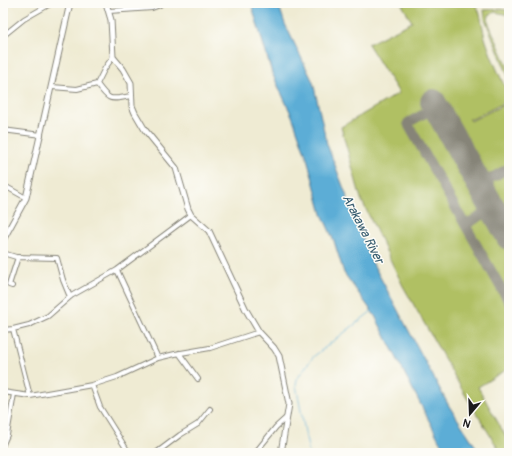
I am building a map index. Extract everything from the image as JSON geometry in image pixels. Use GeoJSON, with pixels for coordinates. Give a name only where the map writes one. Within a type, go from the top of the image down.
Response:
{"type":"FeatureCollection","features":[{"type":"Feature","properties":{"kind":"street"},"geometry":{"type":"LineString","coordinates":[[3,36],[24,19],[52,3]]}},
{"type":"Feature","properties":{"kind":"street"},"geometry":{"type":"LineString","coordinates":[[3,240],[26,198],[70,3]]}},
{"type":"Feature","properties":{"kind":"street"},"geometry":{"type":"LineString","coordinates":[[106,3],[111,20],[113,57],[131,83],[132,106],[145,130],[176,168],[184,200],[191,215],[209,231],[246,310],[259,332],[274,348],[279,356],[289,404],[281,453]]}},
{"type":"Feature","properties":{"kind":"street"},"geometry":{"type":"LineString","coordinates":[[109,11],[152,8],[160,5],[160,3]]}},
{"type":"Feature","properties":{"kind":"street"},"geometry":{"type":"LineString","coordinates":[[52,87],[77,89],[97,84],[105,68],[113,57]]}},
{"type":"Feature","properties":{"kind":"street"},"geometry":{"type":"LineString","coordinates":[[97,84],[108,98],[112,99],[132,96]]}},
{"type":"Feature","properties":{"kind":"street"},"geometry":{"type":"LineString","coordinates":[[3,130],[41,135]]}},
{"type":"Feature","properties":{"kind":"street"},"geometry":{"type":"LineString","coordinates":[[3,185],[26,198]]}},
{"type":"Feature","properties":{"kind":"street"},"geometry":{"type":"LineString","coordinates":[[3,330],[13,329],[42,320],[70,297],[117,270],[191,215]]}},
{"type":"Feature","properties":{"kind":"street"},"geometry":{"type":"LineString","coordinates":[[3,253],[18,257],[57,258],[63,280],[70,297]]}},
{"type":"Feature","properties":{"kind":"street"},"geometry":{"type":"LineString","coordinates":[[12,286],[9,284],[18,257]]}},
{"type":"Feature","properties":{"kind":"street"},"geometry":{"type":"LineString","coordinates":[[117,270],[158,358]]}},
{"type":"Feature","properties":{"kind":"street"},"geometry":{"type":"LineString","coordinates":[[13,329],[30,396]]}},
{"type":"Feature","properties":{"kind":"street"},"geometry":{"type":"LineString","coordinates":[[3,392],[30,396],[92,385],[117,377],[158,358],[210,348],[259,332]]}},
{"type":"Feature","properties":{"kind":"street"},"geometry":{"type":"LineString","coordinates":[[179,353],[198,379]]}},
{"type":"Feature","properties":{"kind":"street"},"geometry":{"type":"LineString","coordinates":[[92,385],[100,407],[129,453]]}},
{"type":"Feature","properties":{"kind":"street"},"geometry":{"type":"LineString","coordinates":[[3,444],[7,435],[14,394]]}},
{"type":"Feature","properties":{"kind":"street"},"geometry":{"type":"LineString","coordinates":[[156,453],[198,424],[210,409]]}},
{"type":"Feature","properties":{"kind":"street"},"geometry":{"type":"LineString","coordinates":[[255,453],[276,427],[287,417]]}},
{"type":"Feature","properties":{"kind":"green space"},"geometry":{"type":"Polygon","coordinates":[[[401,3],[475,3],[482,21],[488,48],[509,96],[509,100],[472,119],[469,119],[471,121],[509,102],[509,223],[437,98],[426,103],[428,108],[404,122],[509,309],[509,368],[478,387],[509,442],[509,453],[501,453],[464,393],[403,286],[361,199],[341,127],[399,93],[368,44],[412,22],[401,3]]]}},
{"type":"Feature","properties":{"kind":"green space"},"geometry":{"type":"Polygon","coordinates":[[[501,9],[509,11],[509,15],[495,12],[489,15],[488,22],[509,69],[509,78],[485,19],[484,10],[501,9]]]}},
{"type":"Feature","properties":{"kind":"green space"},"geometry":{"type":"Polygon","coordinates":[[[432,114],[485,210],[467,221],[412,124],[432,114]]]}},
{"type":"Feature","properties":{"kind":"green space"},"geometry":{"type":"Polygon","coordinates":[[[489,216],[509,251],[509,295],[470,227],[489,216]]]}},
{"type":"Feature","properties":{"kind":"water"},"geometry":{"type":"Polygon","coordinates":[[[251,3],[278,3],[285,24],[313,82],[327,144],[371,260],[449,406],[480,453],[449,453],[440,442],[375,316],[344,273],[334,241],[322,214],[307,158],[292,116],[272,73],[251,3]]]}},
{"type":"Feature","properties":{"kind":"waterway"},"geometry":{"type":"LineString","coordinates":[[309,453],[296,385],[297,379],[313,357],[372,311]]}},
{"type":"Feature","properties":{"kind":"taxiway"},"geometry":{"type":"LineString","coordinates":[[436,107],[408,123],[409,126],[509,302]]}},
{"type":"Feature","properties":{"kind":"taxiway"},"geometry":{"type":"LineString","coordinates":[[479,185],[507,169]]}},
{"type":"Feature","properties":{"kind":"taxiway"},"geometry":{"type":"LineString","coordinates":[[465,225],[493,209]]}},
{"type":"Feature","properties":{"kind":"runway"},"geometry":{"type":"LineString","coordinates":[[433,102],[509,237]]}},
{"type":"Feature","properties":{"kind":"water label","name":"Arakawa River"},"geometry":{"type":"Point","coordinates":[363,229]}}]}
